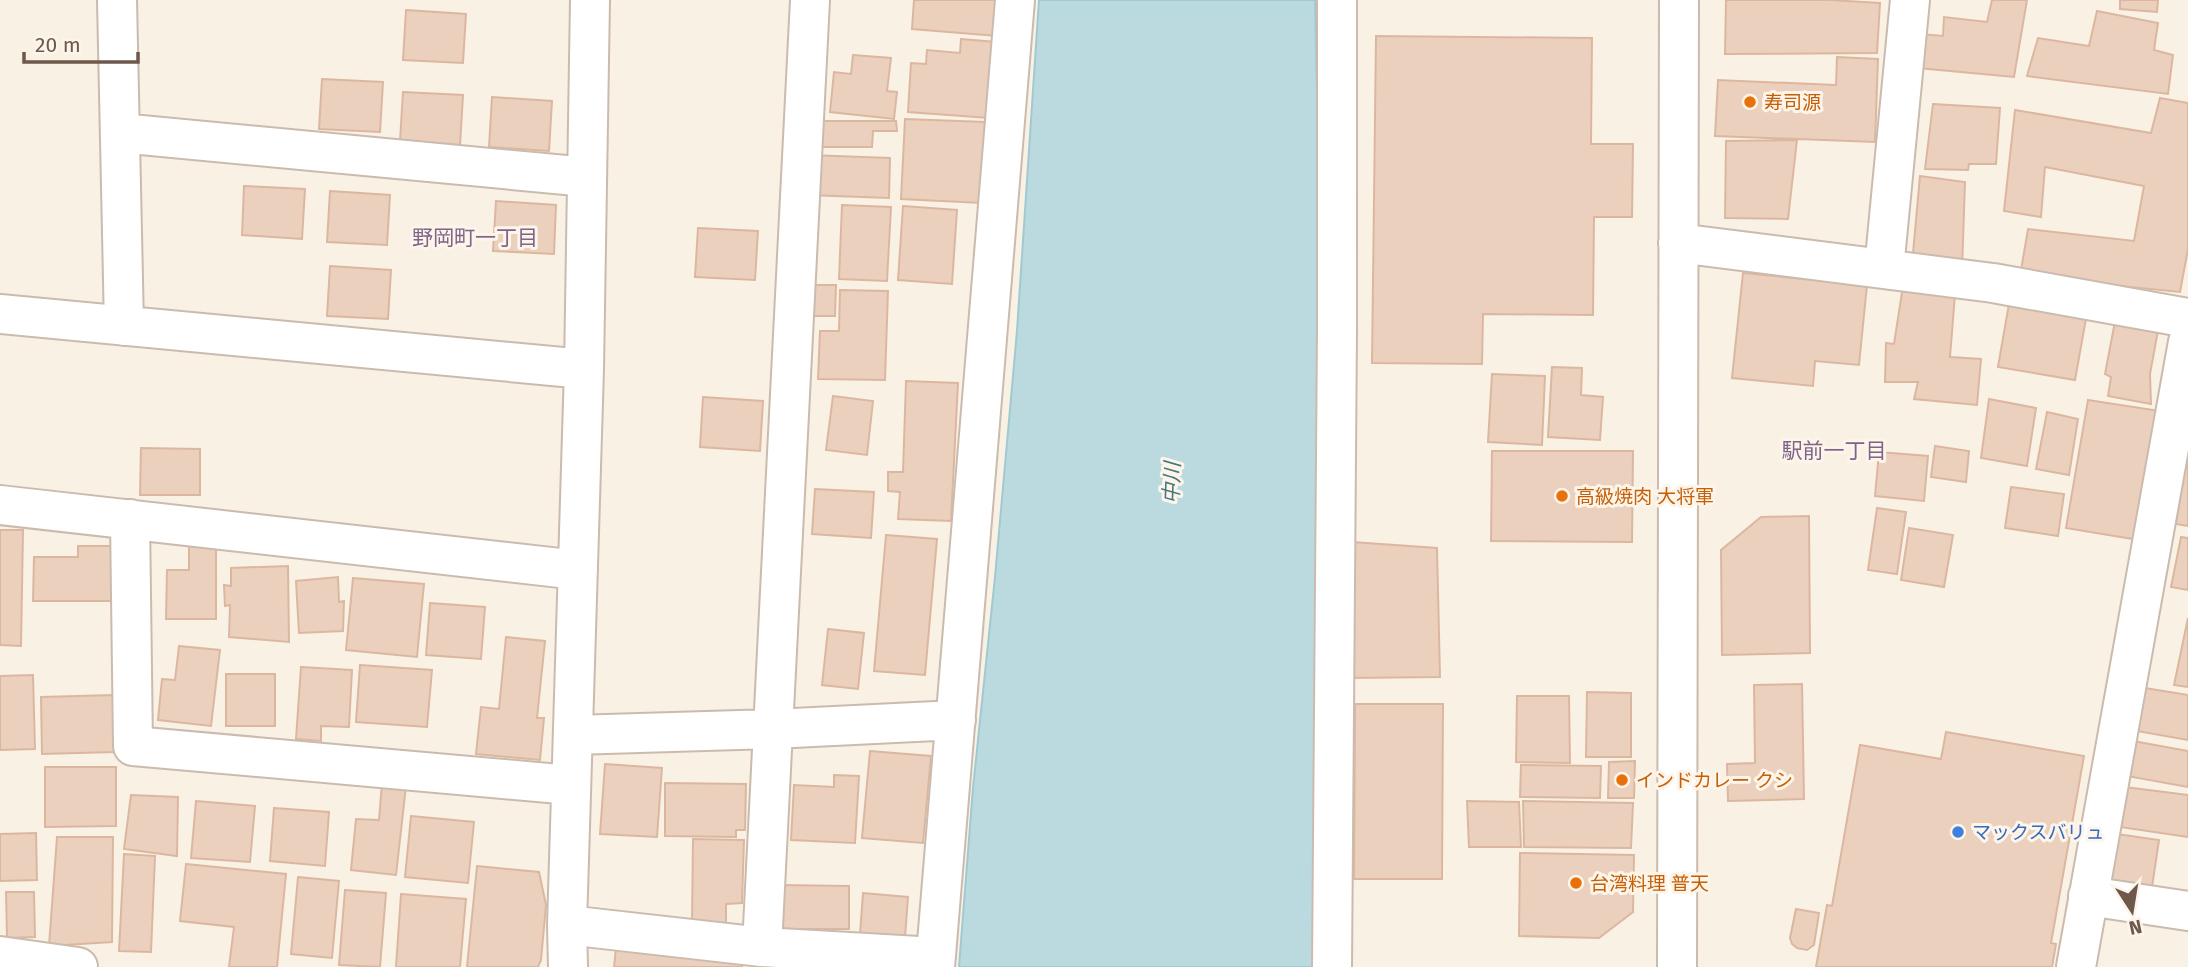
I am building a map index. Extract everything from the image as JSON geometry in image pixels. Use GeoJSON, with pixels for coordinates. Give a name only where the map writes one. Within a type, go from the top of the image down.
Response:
{"type":"FeatureCollection","features":[{"type":"Feature","properties":{"kind":"street"},"geometry":{"type":"LineString","coordinates":[[117,0],[124,326]]}},
{"type":"Feature","properties":{"kind":"street"},"geometry":{"type":"LineString","coordinates":[[568,967],[567,925],[584,369],[590,0]]}},
{"type":"Feature","properties":{"kind":"street"},"geometry":{"type":"LineString","coordinates":[[762,947],[810,0]]}},
{"type":"Feature","properties":{"kind":"street"},"geometry":{"type":"LineString","coordinates":[[567,925],[762,947],[936,962],[1015,0]]}},
{"type":"Feature","properties":{"kind":"street"},"geometry":{"type":"LineString","coordinates":[[1332,967],[1337,0]]}},
{"type":"Feature","properties":{"kind":"street"},"geometry":{"type":"LineString","coordinates":[[1677,967],[1679,0]]}},
{"type":"Feature","properties":{"kind":"street"},"geometry":{"type":"LineString","coordinates":[[1884,269],[1910,0]]}},
{"type":"Feature","properties":{"kind":"street"},"geometry":{"type":"LineString","coordinates":[[120,133],[587,177]]}},
{"type":"Feature","properties":{"kind":"street"},"geometry":{"type":"LineString","coordinates":[[1678,243],[1993,283],[2188,318]]}},
{"type":"Feature","properties":{"kind":"street"},"geometry":{"type":"LineString","coordinates":[[0,314],[584,369]]}},
{"type":"Feature","properties":{"kind":"street"},"geometry":{"type":"LineString","coordinates":[[2076,967],[2188,342]]}},
{"type":"Feature","properties":{"kind":"street"},"geometry":{"type":"LineString","coordinates":[[0,505],[578,570]]}},
{"type":"Feature","properties":{"kind":"street"},"geometry":{"type":"LineString","coordinates":[[130,519],[133,746],[571,785]]}},
{"type":"Feature","properties":{"kind":"street"},"geometry":{"type":"LineString","coordinates":[[573,735],[956,720]]}},
{"type":"Feature","properties":{"kind":"street"},"geometry":{"type":"LineString","coordinates":[[2088,896],[2188,911]]}},
{"type":"Feature","properties":{"kind":"street"},"geometry":{"type":"LineString","coordinates":[[0,956],[78,967]]}},
{"type":"Feature","properties":{"kind":"water","name":"中川"},"geometry":{"type":"Polygon","coordinates":[[[1039,0],[1315,0],[1322,330],[1318,967],[959,967],[973,788],[1017,331],[1039,0]]]}},
{"type":"Feature","properties":{"kind":"building"},"geometry":{"type":"Polygon","coordinates":[[[914,0],[1000,0],[997,36],[912,29],[914,0]]]}},
{"type":"Feature","properties":{"kind":"building"},"geometry":{"type":"Polygon","coordinates":[[[1726,0],[1880,3],[1877,53],[1725,54],[1726,0]]]}},
{"type":"Feature","properties":{"kind":"building"},"geometry":{"type":"Polygon","coordinates":[[[1992,0],[2027,0],[2014,77],[1918,68],[1921,34],[1943,36],[1944,17],[1987,22],[1992,0]]]}},
{"type":"Feature","properties":{"kind":"building"},"geometry":{"type":"Polygon","coordinates":[[[2120,0],[2158,0],[2157,12],[2120,9],[2120,0]]]}},
{"type":"Feature","properties":{"kind":"building"},"geometry":{"type":"Polygon","coordinates":[[[406,10],[466,14],[463,63],[403,60],[406,10]]]}},
{"type":"Feature","properties":{"kind":"building"},"geometry":{"type":"Polygon","coordinates":[[[2097,11],[2158,23],[2154,50],[2173,55],[2168,94],[2027,76],[2038,38],[2089,46],[2097,11]]]}},
{"type":"Feature","properties":{"kind":"building"},"geometry":{"type":"Polygon","coordinates":[[[1376,36],[1592,38],[1591,144],[1633,144],[1632,217],[1594,217],[1593,315],[1483,314],[1482,364],[1372,363],[1376,36]]]}},
{"type":"Feature","properties":{"kind":"building"},"geometry":{"type":"Polygon","coordinates":[[[961,39],[996,42],[989,118],[908,112],[911,63],[926,64],[927,50],[960,53],[961,39]]]}},
{"type":"Feature","properties":{"kind":"building"},"geometry":{"type":"Polygon","coordinates":[[[853,55],[891,58],[887,91],[897,92],[894,119],[830,112],[834,72],[851,74],[853,55]]]}},
{"type":"Feature","properties":{"kind":"building"},"geometry":{"type":"Polygon","coordinates":[[[1837,57],[1878,59],[1875,142],[1715,136],[1718,80],[1836,85],[1837,57]]]}},
{"type":"Feature","properties":{"kind":"building"},"geometry":{"type":"Polygon","coordinates":[[[322,79],[383,82],[380,132],[319,129],[322,79]]]}},
{"type":"Feature","properties":{"kind":"building"},"geometry":{"type":"Polygon","coordinates":[[[403,92],[463,95],[460,145],[400,141],[403,92]]]}},
{"type":"Feature","properties":{"kind":"building"},"geometry":{"type":"Polygon","coordinates":[[[492,97],[552,101],[549,151],[489,147],[492,97]]]}},
{"type":"Feature","properties":{"kind":"building"},"geometry":{"type":"Polygon","coordinates":[[[2160,98],[2188,103],[2188,249],[2180,292],[2020,276],[2028,229],[2134,241],[2144,186],[2045,167],[2041,217],[2004,211],[2015,110],[2151,133],[2160,98]]]}},
{"type":"Feature","properties":{"kind":"building"},"geometry":{"type":"Polygon","coordinates":[[[1933,104],[2000,108],[1996,164],[1969,164],[1968,170],[1925,169],[1933,104]]]}},
{"type":"Feature","properties":{"kind":"building"},"geometry":{"type":"Polygon","coordinates":[[[905,119],[985,122],[982,203],[901,199],[905,119]]]}},
{"type":"Feature","properties":{"kind":"building"},"geometry":{"type":"Polygon","coordinates":[[[815,121],[896,121],[897,131],[873,131],[872,147],[815,147],[815,121]]]}},
{"type":"Feature","properties":{"kind":"building"},"geometry":{"type":"Polygon","coordinates":[[[1797,140],[1788,219],[1725,218],[1726,141],[1797,140]]]}},
{"type":"Feature","properties":{"kind":"building"},"geometry":{"type":"Polygon","coordinates":[[[809,155],[890,158],[889,198],[807,195],[809,155]]]}},
{"type":"Feature","properties":{"kind":"building"},"geometry":{"type":"Polygon","coordinates":[[[1920,176],[1965,182],[1962,270],[1912,264],[1920,176]]]}},
{"type":"Feature","properties":{"kind":"building"},"geometry":{"type":"Polygon","coordinates":[[[244,186],[305,189],[302,239],[242,235],[244,186]]]}},
{"type":"Feature","properties":{"kind":"building"},"geometry":{"type":"Polygon","coordinates":[[[330,191],[390,195],[387,245],[327,242],[330,191]]]}},
{"type":"Feature","properties":{"kind":"building"},"geometry":{"type":"Polygon","coordinates":[[[496,201],[556,205],[554,254],[493,251],[496,201]]]}},
{"type":"Feature","properties":{"kind":"building"},"geometry":{"type":"Polygon","coordinates":[[[842,205],[891,207],[887,281],[839,279],[842,205]]]}},
{"type":"Feature","properties":{"kind":"building"},"geometry":{"type":"Polygon","coordinates":[[[903,206],[957,210],[952,284],[898,280],[903,206]]]}},
{"type":"Feature","properties":{"kind":"building"},"geometry":{"type":"Polygon","coordinates":[[[698,228],[758,231],[755,280],[695,277],[698,228]]]}},
{"type":"Feature","properties":{"kind":"building"},"geometry":{"type":"Polygon","coordinates":[[[330,266],[391,270],[388,319],[327,316],[330,266]]]}},
{"type":"Feature","properties":{"kind":"building"},"geometry":{"type":"Polygon","coordinates":[[[1743,273],[1867,285],[1859,365],[1815,361],[1813,386],[1732,378],[1743,273]]]}},
{"type":"Feature","properties":{"kind":"building"},"geometry":{"type":"Polygon","coordinates":[[[806,285],[836,285],[835,316],[805,316],[806,285]]]}},
{"type":"Feature","properties":{"kind":"building"},"geometry":{"type":"Polygon","coordinates":[[[1903,286],[1955,294],[1950,357],[1981,359],[1977,405],[1914,399],[1918,382],[1885,382],[1886,343],[1894,344],[1903,286]]]}},
{"type":"Feature","properties":{"kind":"building"},"geometry":{"type":"Polygon","coordinates":[[[840,290],[888,291],[885,380],[818,379],[820,331],[839,331],[840,290]]]}},
{"type":"Feature","properties":{"kind":"building"},"geometry":{"type":"Polygon","coordinates":[[[2010,298],[2087,313],[2075,380],[1998,367],[2010,298]]]}},
{"type":"Feature","properties":{"kind":"building"},"geometry":{"type":"Polygon","coordinates":[[[2116,316],[2159,325],[2150,374],[2151,404],[2108,396],[2111,377],[2105,374],[2116,316]]]}},
{"type":"Feature","properties":{"kind":"building"},"geometry":{"type":"Polygon","coordinates":[[[1552,367],[1582,368],[1581,395],[1603,397],[1600,440],[1548,437],[1552,367]]]}},
{"type":"Feature","properties":{"kind":"building"},"geometry":{"type":"Polygon","coordinates":[[[1492,374],[1545,376],[1542,445],[1488,442],[1492,374]]]}},
{"type":"Feature","properties":{"kind":"building"},"geometry":{"type":"Polygon","coordinates":[[[906,381],[958,383],[951,521],[898,519],[900,492],[888,491],[888,472],[903,472],[906,381]]]}},
{"type":"Feature","properties":{"kind":"building"},"geometry":{"type":"Polygon","coordinates":[[[833,396],[873,401],[867,455],[826,450],[833,396]]]}},
{"type":"Feature","properties":{"kind":"building"},"geometry":{"type":"Polygon","coordinates":[[[703,397],[763,401],[760,451],[700,447],[703,397]]]}},
{"type":"Feature","properties":{"kind":"building"},"geometry":{"type":"Polygon","coordinates":[[[1989,399],[2036,408],[2027,466],[1981,458],[1989,399]]]}},
{"type":"Feature","properties":{"kind":"building"},"geometry":{"type":"Polygon","coordinates":[[[2088,400],[2160,411],[2139,540],[2066,528],[2088,400]]]}},
{"type":"Feature","properties":{"kind":"building"},"geometry":{"type":"Polygon","coordinates":[[[2047,412],[2078,419],[2069,475],[2036,469],[2047,412]]]}},
{"type":"Feature","properties":{"kind":"building"},"geometry":{"type":"Polygon","coordinates":[[[1935,446],[1969,451],[1966,482],[1931,477],[1935,446]]]}},
{"type":"Feature","properties":{"kind":"building"},"geometry":{"type":"Polygon","coordinates":[[[2188,447],[2188,526],[2176,524],[2188,447]]]}},
{"type":"Feature","properties":{"kind":"building"},"geometry":{"type":"Polygon","coordinates":[[[141,448],[200,449],[200,495],[140,495],[141,448]]]}},
{"type":"Feature","properties":{"kind":"building","name":"高級焼肉 大将軍"},"geometry":{"type":"Polygon","coordinates":[[[1492,451],[1633,451],[1632,542],[1491,541],[1492,451]]]}},
{"type":"Feature","properties":{"kind":"building"},"geometry":{"type":"Polygon","coordinates":[[[1879,452],[1928,456],[1924,501],[1875,496],[1879,452]]]}},
{"type":"Feature","properties":{"kind":"building"},"geometry":{"type":"Polygon","coordinates":[[[2011,487],[2064,494],[2058,536],[2005,528],[2011,487]]]}},
{"type":"Feature","properties":{"kind":"building"},"geometry":{"type":"Polygon","coordinates":[[[815,489],[874,492],[871,538],[812,534],[815,489]]]}},
{"type":"Feature","properties":{"kind":"building"},"geometry":{"type":"Polygon","coordinates":[[[1877,508],[1906,512],[1897,574],[1868,570],[1877,508]]]}},
{"type":"Feature","properties":{"kind":"building"},"geometry":{"type":"Polygon","coordinates":[[[1809,516],[1810,653],[1722,655],[1721,550],[1761,517],[1809,516]]]}},
{"type":"Feature","properties":{"kind":"building"},"geometry":{"type":"Polygon","coordinates":[[[1909,528],[1953,535],[1944,587],[1901,580],[1909,528]]]}},
{"type":"Feature","properties":{"kind":"building"},"geometry":{"type":"Polygon","coordinates":[[[0,530],[23,530],[21,646],[0,645],[0,530]]]}},
{"type":"Feature","properties":{"kind":"building"},"geometry":{"type":"Polygon","coordinates":[[[886,535],[937,539],[925,675],[874,671],[886,535]]]}},
{"type":"Feature","properties":{"kind":"building"},"geometry":{"type":"Polygon","coordinates":[[[2181,537],[2188,538],[2188,590],[2171,587],[2181,537]]]}},
{"type":"Feature","properties":{"kind":"building"},"geometry":{"type":"Polygon","coordinates":[[[1352,542],[1437,548],[1440,677],[1347,678],[1352,542]]]}},
{"type":"Feature","properties":{"kind":"building"},"geometry":{"type":"Polygon","coordinates":[[[189,545],[216,545],[216,619],[166,619],[167,570],[189,570],[189,545]]]}},
{"type":"Feature","properties":{"kind":"building"},"geometry":{"type":"Polygon","coordinates":[[[78,546],[112,546],[111,601],[33,601],[34,557],[78,557],[78,546]]]}},
{"type":"Feature","properties":{"kind":"building"},"geometry":{"type":"Polygon","coordinates":[[[288,566],[289,642],[229,637],[230,605],[225,606],[224,585],[231,586],[231,568],[288,566]]]}},
{"type":"Feature","properties":{"kind":"building"},"geometry":{"type":"Polygon","coordinates":[[[338,577],[339,602],[344,601],[343,631],[299,633],[296,581],[338,577]]]}},
{"type":"Feature","properties":{"kind":"building"},"geometry":{"type":"Polygon","coordinates":[[[353,578],[424,584],[417,657],[346,650],[353,578]]]}},
{"type":"Feature","properties":{"kind":"building"},"geometry":{"type":"Polygon","coordinates":[[[430,603],[485,607],[481,659],[426,655],[430,603]]]}},
{"type":"Feature","properties":{"kind":"building"},"geometry":{"type":"Polygon","coordinates":[[[2188,618],[2188,687],[2174,685],[2188,618]]]}},
{"type":"Feature","properties":{"kind":"building"},"geometry":{"type":"Polygon","coordinates":[[[828,629],[864,633],[858,689],[822,685],[828,629]]]}},
{"type":"Feature","properties":{"kind":"building"},"geometry":{"type":"Polygon","coordinates":[[[506,637],[545,641],[537,718],[544,718],[540,760],[476,754],[481,707],[499,709],[506,637]]]}},
{"type":"Feature","properties":{"kind":"building"},"geometry":{"type":"Polygon","coordinates":[[[179,646],[220,650],[211,726],[158,720],[162,679],[175,680],[179,646]]]}},
{"type":"Feature","properties":{"kind":"building"},"geometry":{"type":"Polygon","coordinates":[[[360,665],[432,670],[427,727],[356,722],[360,665]]]}},
{"type":"Feature","properties":{"kind":"building"},"geometry":{"type":"Polygon","coordinates":[[[301,667],[352,670],[349,727],[321,726],[321,741],[296,739],[301,667]]]}},
{"type":"Feature","properties":{"kind":"building"},"geometry":{"type":"Polygon","coordinates":[[[226,674],[275,674],[275,726],[226,726],[226,674]]]}},
{"type":"Feature","properties":{"kind":"building"},"geometry":{"type":"Polygon","coordinates":[[[33,675],[35,749],[0,750],[0,676],[33,675]]]}},
{"type":"Feature","properties":{"kind":"building"},"geometry":{"type":"Polygon","coordinates":[[[1802,684],[1804,799],[1728,801],[1727,764],[1755,763],[1754,685],[1802,684]]]}},
{"type":"Feature","properties":{"kind":"building"},"geometry":{"type":"Polygon","coordinates":[[[2145,688],[2188,695],[2188,740],[2137,731],[2145,688]]]}},
{"type":"Feature","properties":{"kind":"building"},"geometry":{"type":"Polygon","coordinates":[[[1587,692],[1631,693],[1631,757],[1586,757],[1587,692]]]}},
{"type":"Feature","properties":{"kind":"building"},"geometry":{"type":"Polygon","coordinates":[[[114,695],[115,752],[42,754],[41,697],[114,695]]]}},
{"type":"Feature","properties":{"kind":"building"},"geometry":{"type":"Polygon","coordinates":[[[1517,696],[1569,696],[1570,763],[1516,762],[1517,696]]]}},
{"type":"Feature","properties":{"kind":"building"},"geometry":{"type":"Polygon","coordinates":[[[1355,704],[1443,704],[1442,879],[1354,879],[1355,704]]]}},
{"type":"Feature","properties":{"kind":"building","name":"マックスバリュ"},"geometry":{"type":"Polygon","coordinates":[[[1946,732],[2084,756],[2051,943],[2056,944],[2052,967],[1816,967],[1827,905],[1832,906],[1860,745],[1941,759],[1946,732]]]}},
{"type":"Feature","properties":{"kind":"building"},"geometry":{"type":"Polygon","coordinates":[[[2133,741],[2188,751],[2188,787],[2127,776],[2133,741]]]}},
{"type":"Feature","properties":{"kind":"building"},"geometry":{"type":"Polygon","coordinates":[[[870,751],[931,756],[923,843],[862,838],[870,751]]]}},
{"type":"Feature","properties":{"kind":"building","name":"インドカレー クシ"},"geometry":{"type":"Polygon","coordinates":[[[1635,761],[1634,798],[1608,798],[1609,762],[1635,761]]]}},
{"type":"Feature","properties":{"kind":"building"},"geometry":{"type":"Polygon","coordinates":[[[605,764],[662,768],[657,837],[600,834],[605,764]]]}},
{"type":"Feature","properties":{"kind":"building"},"geometry":{"type":"Polygon","coordinates":[[[1521,765],[1601,766],[1600,798],[1520,797],[1521,765]]]}},
{"type":"Feature","properties":{"kind":"building"},"geometry":{"type":"Polygon","coordinates":[[[45,767],[116,767],[116,826],[45,827],[45,767]]]}},
{"type":"Feature","properties":{"kind":"building"},"geometry":{"type":"Polygon","coordinates":[[[834,775],[859,776],[855,843],[791,840],[794,785],[834,787],[834,775]]]}},
{"type":"Feature","properties":{"kind":"building"},"geometry":{"type":"Polygon","coordinates":[[[382,783],[406,786],[396,875],[351,870],[356,819],[379,820],[382,783]]]}},
{"type":"Feature","properties":{"kind":"building"},"geometry":{"type":"Polygon","coordinates":[[[665,783],[746,784],[745,830],[736,830],[736,837],[665,836],[665,783]]]}},
{"type":"Feature","properties":{"kind":"building"},"geometry":{"type":"Polygon","coordinates":[[[2125,787],[2188,795],[2188,837],[2120,827],[2125,787]]]}},
{"type":"Feature","properties":{"kind":"building"},"geometry":{"type":"Polygon","coordinates":[[[131,795],[178,797],[177,856],[124,849],[131,795]]]}},
{"type":"Feature","properties":{"kind":"building"},"geometry":{"type":"Polygon","coordinates":[[[196,801],[255,806],[250,862],[191,858],[196,801]]]}},
{"type":"Feature","properties":{"kind":"building"},"geometry":{"type":"Polygon","coordinates":[[[1467,801],[1519,802],[1521,847],[1469,847],[1467,801]]]}},
{"type":"Feature","properties":{"kind":"building"},"geometry":{"type":"Polygon","coordinates":[[[1523,801],[1633,803],[1631,848],[1524,847],[1523,801]]]}},
{"type":"Feature","properties":{"kind":"building"},"geometry":{"type":"Polygon","coordinates":[[[274,808],[329,812],[325,866],[270,861],[274,808]]]}},
{"type":"Feature","properties":{"kind":"building"},"geometry":{"type":"Polygon","coordinates":[[[411,816],[474,822],[468,883],[405,877],[411,816]]]}},
{"type":"Feature","properties":{"kind":"building"},"geometry":{"type":"Polygon","coordinates":[[[36,833],[37,880],[0,881],[0,834],[36,833]]]}},
{"type":"Feature","properties":{"kind":"building"},"geometry":{"type":"Polygon","coordinates":[[[2117,834],[2159,840],[2152,887],[2111,881],[2117,834]]]}},
{"type":"Feature","properties":{"kind":"building"},"geometry":{"type":"Polygon","coordinates":[[[57,837],[113,837],[112,942],[49,946],[57,837]]]}},
{"type":"Feature","properties":{"kind":"building"},"geometry":{"type":"Polygon","coordinates":[[[693,839],[744,840],[742,903],[726,904],[726,923],[692,922],[693,839]]]}},
{"type":"Feature","properties":{"kind":"building","name":"台湾料理 普天"},"geometry":{"type":"Polygon","coordinates":[[[1520,853],[1634,855],[1633,912],[1599,938],[1519,936],[1520,853]]]}},
{"type":"Feature","properties":{"kind":"building"},"geometry":{"type":"Polygon","coordinates":[[[124,854],[155,856],[151,952],[119,951],[124,854]]]}},
{"type":"Feature","properties":{"kind":"building"},"geometry":{"type":"Polygon","coordinates":[[[186,864],[286,874],[277,967],[229,967],[234,927],[180,921],[186,864]]]}},
{"type":"Feature","properties":{"kind":"building"},"geometry":{"type":"Polygon","coordinates":[[[477,866],[539,872],[546,905],[538,967],[467,967],[477,866]]]}},
{"type":"Feature","properties":{"kind":"building"},"geometry":{"type":"Polygon","coordinates":[[[298,877],[339,881],[332,958],[291,954],[298,877]]]}},
{"type":"Feature","properties":{"kind":"building"},"geometry":{"type":"Polygon","coordinates":[[[781,885],[849,886],[849,929],[781,929],[781,885]]]}},
{"type":"Feature","properties":{"kind":"building"},"geometry":{"type":"Polygon","coordinates":[[[345,890],[386,893],[380,967],[339,965],[345,890]]]}},
{"type":"Feature","properties":{"kind":"building"},"geometry":{"type":"Polygon","coordinates":[[[6,892],[34,892],[35,937],[7,938],[6,892]]]}},
{"type":"Feature","properties":{"kind":"building"},"geometry":{"type":"Polygon","coordinates":[[[863,893],[908,897],[905,937],[860,934],[863,893]]]}},
{"type":"Feature","properties":{"kind":"building"},"geometry":{"type":"Polygon","coordinates":[[[401,894],[466,899],[460,967],[396,967],[401,894]]]}},
{"type":"Feature","properties":{"kind":"building"},"geometry":{"type":"Polygon","coordinates":[[[1796,909],[1819,913],[1814,945],[1807,950],[1797,948],[1790,938],[1796,909]]]}},
{"type":"Feature","properties":{"kind":"building"},"geometry":{"type":"Polygon","coordinates":[[[616,948],[743,958],[742,967],[614,967],[616,948]]]}},
{"type":"Feature","properties":{"kind":"place","name":"寿司源"},"geometry":{"type":"Point","coordinates":[1750,102]}},
{"type":"Feature","properties":{"kind":"place","name":"高級焼肉 大将軍"},"geometry":{"type":"Point","coordinates":[1562,496]}},
{"type":"Feature","properties":{"kind":"place","name":"インドカレー クシ"},"geometry":{"type":"Point","coordinates":[1622,780]}},
{"type":"Feature","properties":{"kind":"place","name":"マックスバリュ"},"geometry":{"type":"Point","coordinates":[1958,832]}},
{"type":"Feature","properties":{"kind":"place","name":"台湾料理 普天"},"geometry":{"type":"Point","coordinates":[1576,883]}},
{"type":"Feature","properties":{"kind":"district","name":"野岡町一丁目"},"geometry":{"type":"Point","coordinates":[475,238]}},
{"type":"Feature","properties":{"kind":"district","name":"駅前一丁目"},"geometry":{"type":"Point","coordinates":[1834,451]}}]}
